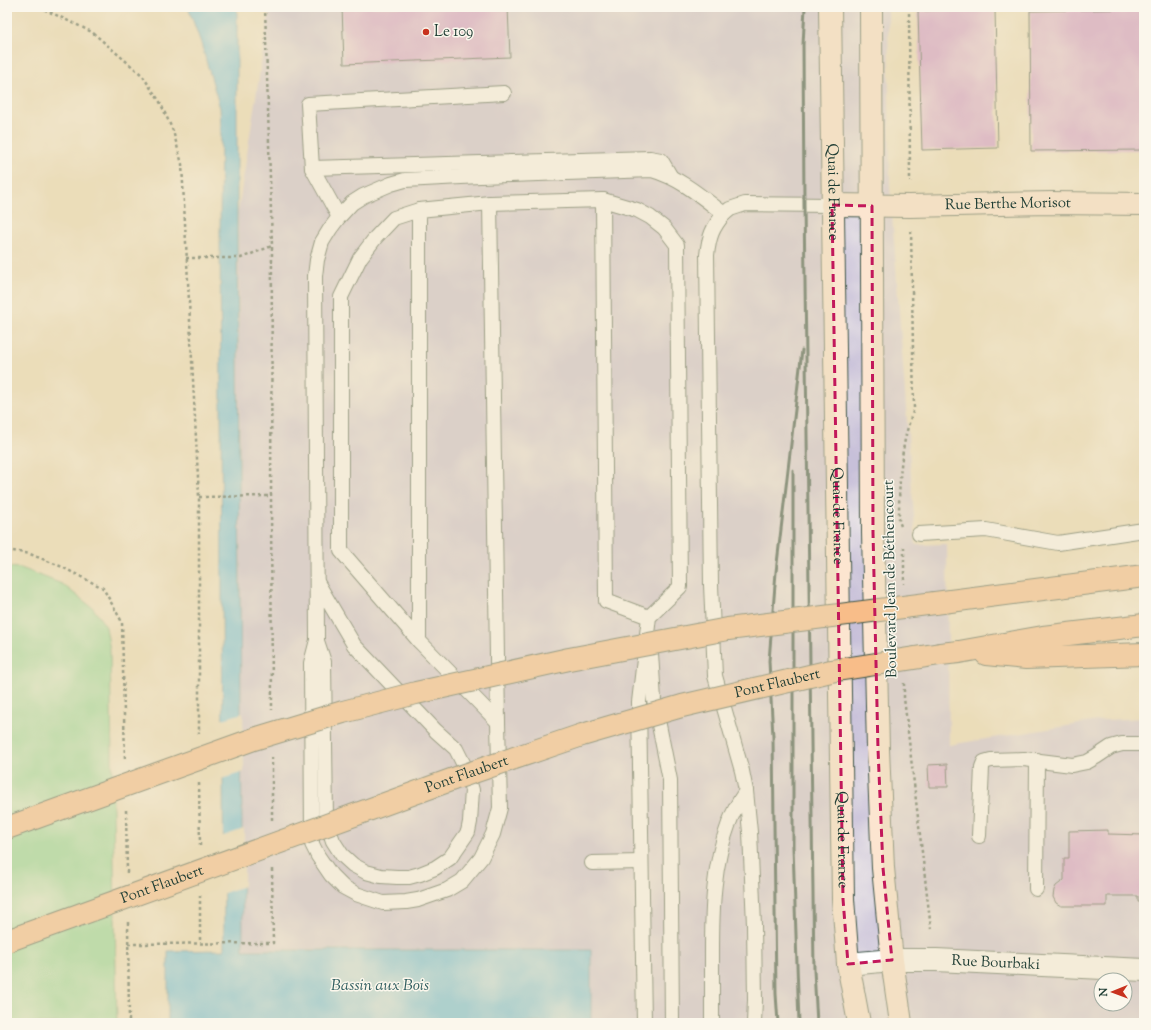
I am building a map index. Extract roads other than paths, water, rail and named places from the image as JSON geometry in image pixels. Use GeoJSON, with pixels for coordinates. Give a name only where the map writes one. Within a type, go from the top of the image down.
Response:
{"type":"FeatureCollection","features":[{"type":"Feature","properties":{"kind":"highway"},"geometry":{"type":"LineString","coordinates":[[7,828],[254,739],[343,712],[416,693],[570,659],[728,629],[1144,576]]}},
{"type":"Feature","properties":{"kind":"highway"},"geometry":{"type":"LineString","coordinates":[[950,653],[1043,636],[1144,625]]}},
{"type":"Feature","properties":{"kind":"highway"},"geometry":{"type":"LineString","coordinates":[[950,653],[1026,658],[1144,654]]}},
{"type":"Feature","properties":{"kind":"highway","name":"Pont Flaubert"},"geometry":{"type":"LineString","coordinates":[[7,941],[459,777],[582,735],[682,706],[830,672],[950,653]]}},
{"type":"Feature","properties":{"kind":"main road","name":"Quai de France"},"geometry":{"type":"LineString","coordinates":[[830,7],[842,899],[848,964],[860,1023]]}},
{"type":"Feature","properties":{"kind":"main road"},"geometry":{"type":"LineString","coordinates":[[871,7],[873,533],[878,749],[883,868],[892,960],[901,1023]]}},
{"type":"Feature","properties":{"kind":"main road","name":"Rue Berthe Morisot"},"geometry":{"type":"LineString","coordinates":[[832,205],[872,206],[1052,203],[1144,204]]}},
{"type":"Feature","properties":{"kind":"street","name":"Rue Bourbaki"},"geometry":{"type":"LineString","coordinates":[[848,964],[892,960],[936,960],[1144,970]]}},
{"type":"Feature","properties":{"kind":"lane"},"geometry":{"type":"LineString","coordinates":[[339,217],[312,168],[308,104],[504,93]]}},
{"type":"Feature","properties":{"kind":"lane"},"geometry":{"type":"LineString","coordinates":[[312,168],[650,158],[661,160],[671,177]]}},
{"type":"Feature","properties":{"kind":"lane"},"geometry":{"type":"LineString","coordinates":[[490,203],[500,808],[493,834],[481,858],[462,881],[447,890],[418,900],[383,903],[356,894],[343,886],[331,875],[312,844],[311,663],[317,640],[315,276],[317,260],[322,242],[339,217],[352,203],[363,196],[405,180],[652,170],[671,177],[688,187],[724,214]]}},
{"type":"Feature","properties":{"kind":"lane"},"geometry":{"type":"LineString","coordinates":[[602,200],[606,601],[649,617]]}},
{"type":"Feature","properties":{"kind":"lane"},"geometry":{"type":"LineString","coordinates":[[498,722],[419,641],[341,551],[341,297],[360,258],[376,237],[394,218],[419,210],[490,203],[602,200],[637,210],[650,217],[664,228],[677,245],[680,588],[649,617],[640,702],[644,1023]]}},
{"type":"Feature","properties":{"kind":"lane"},"geometry":{"type":"LineString","coordinates":[[754,1023],[754,925],[750,832],[746,791],[742,771],[715,676],[711,585],[708,243],[717,222],[724,214],[730,209],[746,204],[832,205]]}},
{"type":"Feature","properties":{"kind":"lane"},"geometry":{"type":"LineString","coordinates":[[419,210],[419,641]]}},
{"type":"Feature","properties":{"kind":"lane"},"geometry":{"type":"LineString","coordinates":[[920,534],[986,530],[1058,543],[1144,530]]}},
{"type":"Feature","properties":{"kind":"lane"},"geometry":{"type":"LineString","coordinates":[[316,580],[354,645],[436,731],[456,749],[465,767],[472,790],[468,832],[450,858],[435,868],[409,877],[381,876],[366,872],[353,865],[342,855],[333,841],[326,820],[324,662],[317,640]]}},
{"type":"Feature","properties":{"kind":"lane"},"geometry":{"type":"LineString","coordinates":[[649,617],[654,700],[670,780],[672,1023]]}},
{"type":"Feature","properties":{"kind":"lane"},"geometry":{"type":"LineString","coordinates":[[979,836],[982,767],[984,762],[991,760],[1024,759],[1072,765],[1092,760],[1111,747],[1122,744],[1144,744]]}},
{"type":"Feature","properties":{"kind":"lane"},"geometry":{"type":"LineString","coordinates":[[1036,889],[1037,760]]}},
{"type":"Feature","properties":{"kind":"lane"},"geometry":{"type":"LineString","coordinates":[[712,1023],[712,912],[715,883],[720,850],[729,822],[746,791]]}},
{"type":"Feature","properties":{"kind":"lane"},"geometry":{"type":"LineString","coordinates":[[592,863],[642,862]]}},
{"type":"Feature","properties":{"kind":"lane"},"geometry":{"type":"LineString","coordinates":[[754,1000],[757,1023]]}},
{"type":"Feature","properties":{"kind":"water","name":"Bassin aux Bois"},"geometry":{"type":"Polygon","coordinates":[[[188,7],[237,7],[237,232],[243,950],[591,950],[591,1023],[168,1023],[168,951],[224,950],[220,233],[221,127],[220,108],[201,43],[188,7]]]}},
{"type":"Feature","properties":{"kind":"railway"},"geometry":{"type":"LineString","coordinates":[[805,7],[803,45],[804,205],[814,970],[817,1023]]}},
{"type":"Feature","properties":{"kind":"railway"},"geometry":{"type":"LineString","coordinates":[[778,1023],[776,994],[773,737],[769,661],[776,572],[802,350]]}},
{"type":"Feature","properties":{"kind":"railway"},"geometry":{"type":"LineString","coordinates":[[793,470],[793,847],[799,1023]]}},
{"type":"Feature","properties":{"kind":"place","name":"Le 109"},"geometry":{"type":"Point","coordinates":[426,32]}}]}
